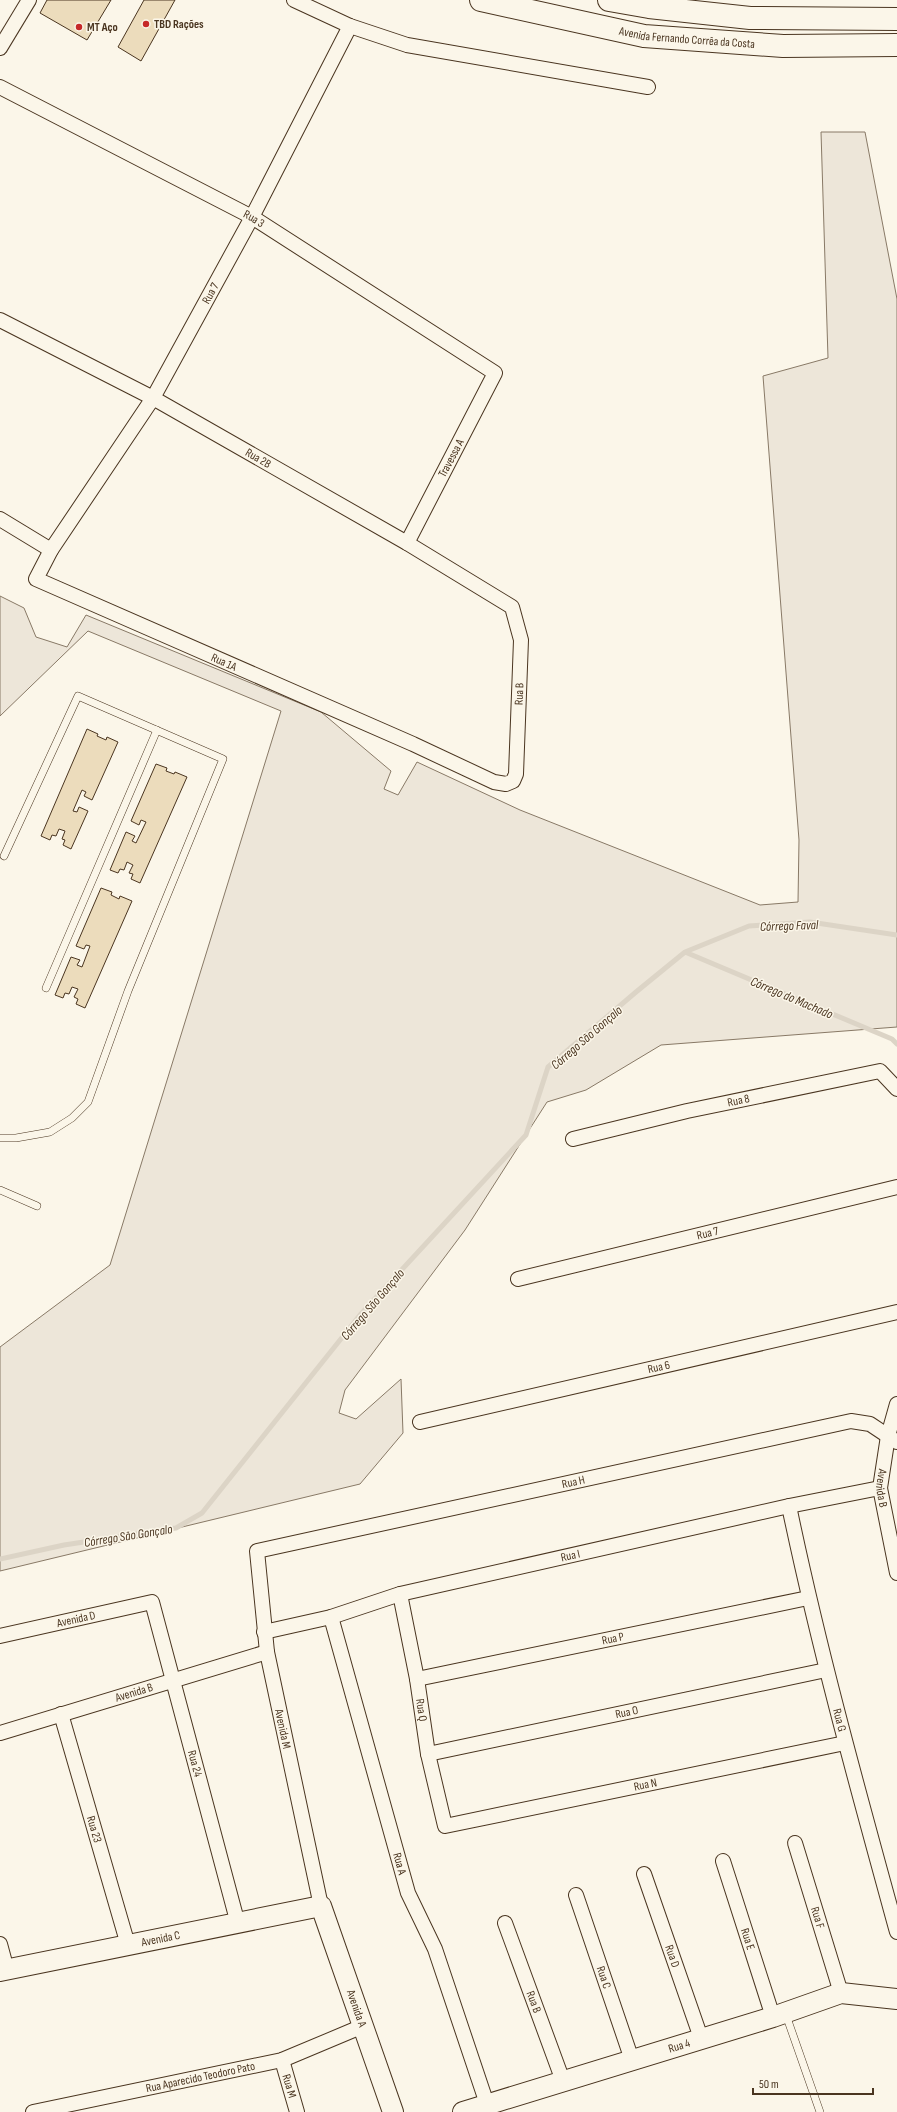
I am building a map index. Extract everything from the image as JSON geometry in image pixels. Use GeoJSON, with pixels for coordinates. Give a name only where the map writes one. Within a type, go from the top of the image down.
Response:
{"type":"FeatureCollection","features":[{"type":"Feature","properties":{"kind":"highway","name":"Avenida Fernando Corrêa da Costa"},"geometry":{"type":"LineString","coordinates":[[481,0],[644,36],[783,46],[897,45]]}},
{"type":"Feature","properties":{"kind":"highway"},"geometry":{"type":"LineString","coordinates":[[609,0],[649,7],[750,18],[897,19]]}},
{"type":"Feature","properties":{"kind":"street"},"geometry":{"type":"LineString","coordinates":[[0,48],[29,0]]}},
{"type":"Feature","properties":{"kind":"street"},"geometry":{"type":"LineString","coordinates":[[294,0],[350,26],[407,45],[648,87]]}},
{"type":"Feature","properties":{"kind":"street","name":"Rua 7"},"geometry":{"type":"LineString","coordinates":[[36,579],[51,550],[153,398],[252,217],[350,26]]}},
{"type":"Feature","properties":{"kind":"street","name":"Rua 3"},"geometry":{"type":"LineString","coordinates":[[0,87],[252,217],[495,373]]}},
{"type":"Feature","properties":{"kind":"street","name":"Rua 2B"},"geometry":{"type":"LineString","coordinates":[[0,320],[153,398],[407,543],[512,607]]}},
{"type":"Feature","properties":{"kind":"street","name":"Travessa A"},"geometry":{"type":"LineString","coordinates":[[407,543],[495,373]]}},
{"type":"Feature","properties":{"kind":"street"},"geometry":{"type":"LineString","coordinates":[[0,519],[51,550]]}},
{"type":"Feature","properties":{"kind":"street","name":"Rua 1A"},"geometry":{"type":"LineString","coordinates":[[36,579],[413,744],[494,782],[506,784],[513,781]]}},
{"type":"Feature","properties":{"kind":"street","name":"Rua B"},"geometry":{"type":"LineString","coordinates":[[512,607],[521,640],[516,774],[513,781]]}},
{"type":"Feature","properties":{"kind":"street","name":"Rua 8"},"geometry":{"type":"LineString","coordinates":[[573,1139],[687,1111],[880,1071],[897,1089]]}},
{"type":"Feature","properties":{"kind":"street","name":"Rua 7"},"geometry":{"type":"LineString","coordinates":[[518,1279],[897,1187]]}},
{"type":"Feature","properties":{"kind":"street","name":"Rua 6"},"geometry":{"type":"LineString","coordinates":[[420,1422],[897,1312]]}},
{"type":"Feature","properties":{"kind":"street","name":"Avenida B"},"geometry":{"type":"LineString","coordinates":[[897,1404],[892,1439],[880,1488],[894,1551],[897,1573]]}},
{"type":"Feature","properties":{"kind":"street","name":"Rua H"},"geometry":{"type":"LineString","coordinates":[[257,1551],[851,1422],[870,1424],[892,1439]]}},
{"type":"Feature","properties":{"kind":"street","name":"Rua I"},"geometry":{"type":"LineString","coordinates":[[264,1632],[331,1617],[400,1594],[789,1506],[880,1488]]}},
{"type":"Feature","properties":{"kind":"street","name":"Rua G"},"geometry":{"type":"LineString","coordinates":[[789,1506],[808,1598],[826,1670],[897,1932]]}},
{"type":"Feature","properties":{"kind":"street","name":"Avenida M"},"geometry":{"type":"LineString","coordinates":[[257,1551],[267,1652],[321,1906]]}},
{"type":"Feature","properties":{"kind":"street","name":"Rua Q"},"geometry":{"type":"LineString","coordinates":[[400,1594],[417,1679],[428,1754],[445,1826]]}},
{"type":"Feature","properties":{"kind":"street","name":"Rua P"},"geometry":{"type":"LineString","coordinates":[[417,1679],[808,1598]]}},
{"type":"Feature","properties":{"kind":"street","name":"Avenida D"},"geometry":{"type":"LineString","coordinates":[[0,1636],[152,1602]]}},
{"type":"Feature","properties":{"kind":"street","name":"Rua 24"},"geometry":{"type":"LineString","coordinates":[[152,1602],[238,1924]]}},
{"type":"Feature","properties":{"kind":"street","name":"Rua A"},"geometry":{"type":"LineString","coordinates":[[331,1617],[408,1892],[435,1949],[487,2104]]}},
{"type":"Feature","properties":{"kind":"street","name":"Avenida B"},"geometry":{"type":"LineString","coordinates":[[0,1733],[267,1652]]}},
{"type":"Feature","properties":{"kind":"street","name":"Rua O"},"geometry":{"type":"LineString","coordinates":[[428,1754],[826,1670]]}},
{"type":"Feature","properties":{"kind":"street","name":"Rua 23"},"geometry":{"type":"LineString","coordinates":[[61,1714],[128,1945]]}},
{"type":"Feature","properties":{"kind":"street","name":"Rua N"},"geometry":{"type":"LineString","coordinates":[[445,1826],[845,1742]]}},
{"type":"Feature","properties":{"kind":"street","name":"Rua F"},"geometry":{"type":"LineString","coordinates":[[795,1843],[841,1993]]}},
{"type":"Feature","properties":{"kind":"street","name":"Rua E"},"geometry":{"type":"LineString","coordinates":[[723,1861],[779,2015]]}},
{"type":"Feature","properties":{"kind":"street","name":"Rua D"},"geometry":{"type":"LineString","coordinates":[[644,1874],[701,2038]]}},
{"type":"Feature","properties":{"kind":"street","name":"Rua C"},"geometry":{"type":"LineString","coordinates":[[576,1895],[632,2060]]}},
{"type":"Feature","properties":{"kind":"street","name":"Avenida C"},"geometry":{"type":"LineString","coordinates":[[3,1971],[321,1906]]}},
{"type":"Feature","properties":{"kind":"street","name":"Avenida A"},"geometry":{"type":"LineString","coordinates":[[321,1906],[392,2112]]}},
{"type":"Feature","properties":{"kind":"street","name":"Rua B"},"geometry":{"type":"LineString","coordinates":[[505,1924],[563,2081]]}},
{"type":"Feature","properties":{"kind":"street"},"geometry":{"type":"LineString","coordinates":[[0,1944],[3,1971]]}},
{"type":"Feature","properties":{"kind":"street","name":"Rua 4"},"geometry":{"type":"LineString","coordinates":[[463,2112],[779,2015],[841,1993],[897,1999]]}},
{"type":"Feature","properties":{"kind":"street","name":"Rua Aparecido Teodoro Pato"},"geometry":{"type":"LineString","coordinates":[[33,2112],[48,2111],[282,2060],[363,2026]]}},
{"type":"Feature","properties":{"kind":"street","name":"Rua M"},"geometry":{"type":"LineString","coordinates":[[282,2060],[297,2112]]}},
{"type":"Feature","properties":{"kind":"lane"},"geometry":{"type":"LineString","coordinates":[[0,1138],[16,1138],[50,1132],[72,1118],[88,1102],[128,991],[223,759],[78,696],[4,856]]}},
{"type":"Feature","properties":{"kind":"lane"},"geometry":{"type":"LineString","coordinates":[[46,988],[157,730]]}},
{"type":"Feature","properties":{"kind":"lane"},"geometry":{"type":"LineString","coordinates":[[0,1190],[37,1206]]}},
{"type":"Feature","properties":{"kind":"lane"},"geometry":{"type":"LineString","coordinates":[[779,2015],[820,2112]]}},
{"type":"Feature","properties":{"kind":"shaded area"},"geometry":{"type":"Polygon","coordinates":[[[821,132],[865,132],[897,299],[897,1027],[661,1045],[586,1090],[547,1102],[465,1230],[345,1390],[339,1413],[356,1419],[401,1379],[403,1433],[360,1484],[0,1571],[0,1347],[110,1265],[281,711],[88,631],[0,716],[0,596],[24,608],[36,637],[67,647],[86,615],[321,712],[391,771],[384,789],[398,795],[417,762],[520,810],[760,905],[798,902],[799,840],[763,376],[828,358],[821,132]]]}},
{"type":"Feature","properties":{"kind":"building","name":"MT Aço"},"geometry":{"type":"Polygon","coordinates":[[[47,0],[111,0],[87,40],[40,13],[47,0]]]}},
{"type":"Feature","properties":{"kind":"building","name":"TBD Rações"},"geometry":{"type":"Polygon","coordinates":[[[144,0],[175,0],[141,61],[118,47],[144,0]]]}},
{"type":"Feature","properties":{"kind":"building"},"geometry":{"type":"Polygon","coordinates":[[[87,729],[106,740],[107,737],[118,742],[92,800],[84,796],[86,792],[82,790],[73,811],[77,812],[79,807],[88,811],[71,849],[63,845],[65,840],[62,839],[65,831],[59,829],[56,836],[52,835],[50,840],[41,836],[87,729]]]}},
{"type":"Feature","properties":{"kind":"building"},"geometry":{"type":"Polygon","coordinates":[[[156,764],[167,768],[166,771],[174,774],[175,772],[187,777],[140,883],[131,879],[133,874],[129,873],[133,865],[127,862],[124,870],[120,869],[118,873],[110,870],[126,832],[135,836],[132,841],[136,843],[146,822],[141,820],[139,825],[131,821],[156,764]]]}},
{"type":"Feature","properties":{"kind":"building"},"geometry":{"type":"Polygon","coordinates":[[[101,888],[112,892],[111,895],[119,899],[120,896],[132,901],[85,1008],[76,1004],[78,999],[74,997],[78,989],[72,987],[69,994],[65,993],[63,998],[55,995],[71,957],[80,960],[77,965],[82,967],[90,946],[86,945],[84,949],[76,946],[101,888]]]}},
{"type":"Feature","properties":{"kind":"waterway","name":"Córrego São Gonçalo"},"geometry":{"type":"LineString","coordinates":[[0,1559],[64,1545],[176,1528],[202,1513],[360,1315],[526,1135],[548,1067],[685,952],[749,926],[810,922],[897,935]]}},
{"type":"Feature","properties":{"kind":"waterway","name":"Córrego do Machado"},"geometry":{"type":"LineString","coordinates":[[685,952],[892,1039],[897,1044]]}},
{"type":"Feature","properties":{"kind":"place","name":"TBD Rações"},"geometry":{"type":"Point","coordinates":[146,24]}},
{"type":"Feature","properties":{"kind":"place","name":"MT Aço"},"geometry":{"type":"Point","coordinates":[79,27]}},
{"type":"Feature","properties":{"kind":"water label","name":"Córrego Faval"},"geometry":{"type":"Point","coordinates":[789,925]}}]}
